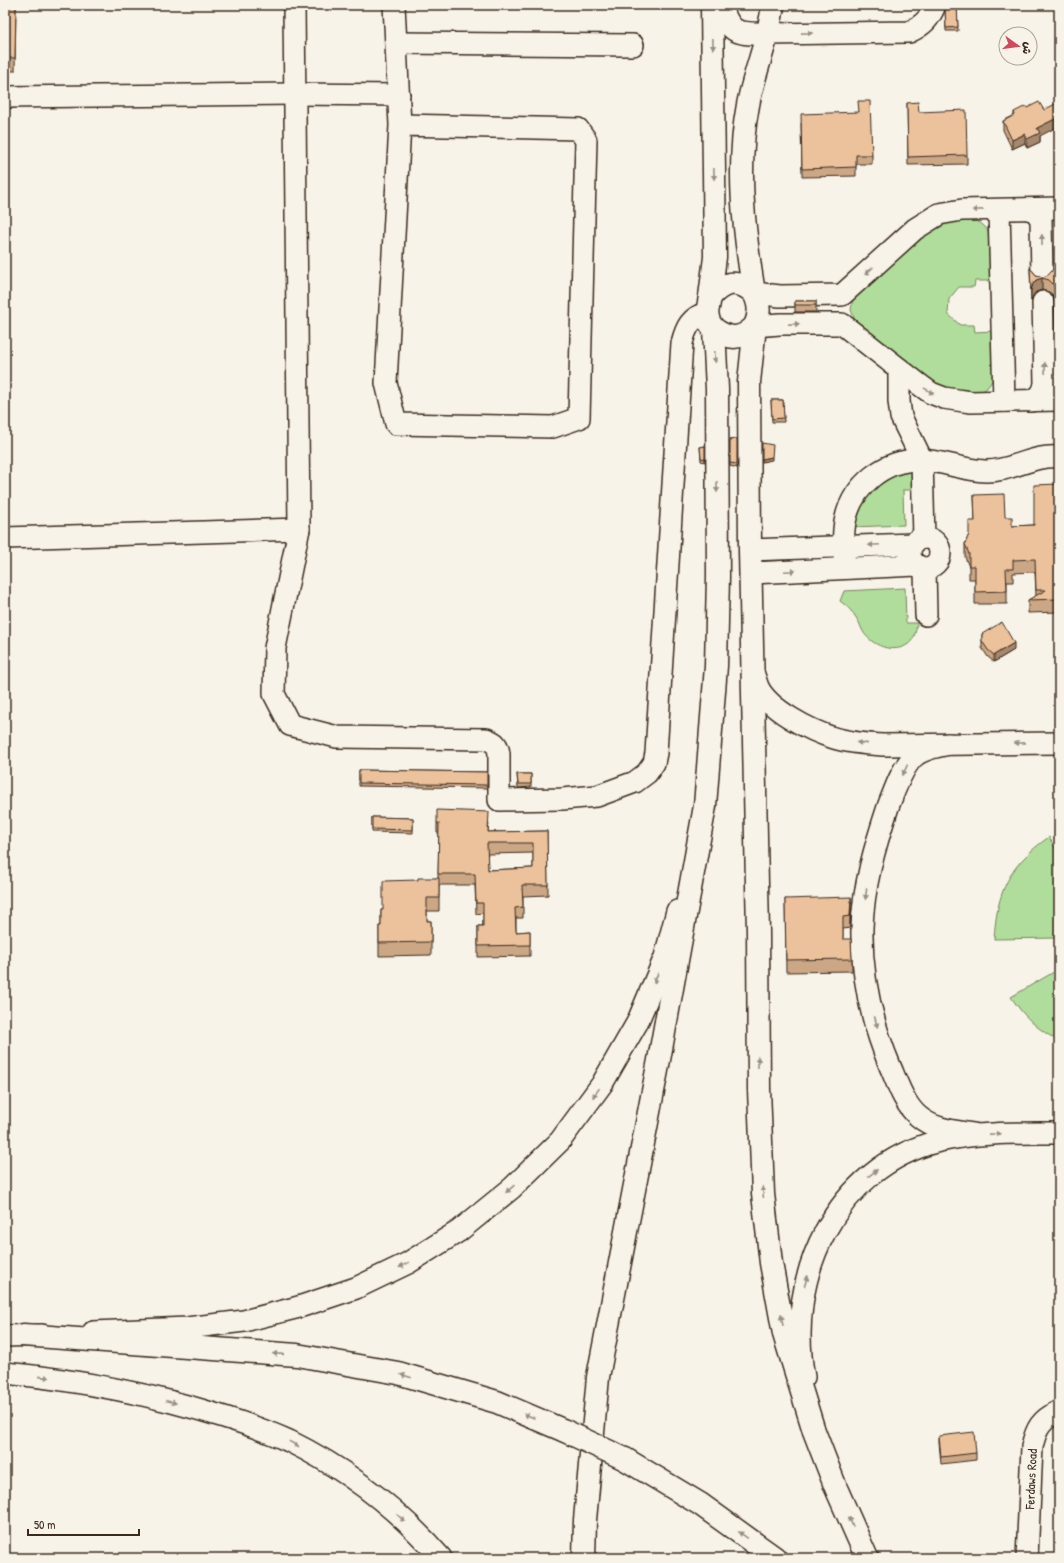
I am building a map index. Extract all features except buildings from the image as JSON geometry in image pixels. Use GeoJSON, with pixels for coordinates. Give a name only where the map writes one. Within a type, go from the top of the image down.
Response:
{"type":"FeatureCollection","features":[{"type":"Feature","properties":{"kind":"main road"},"geometry":{"type":"LineString","coordinates":[[584,1558],[585,1520],[598,1376],[659,1060],[705,806],[716,666],[718,576],[717,389],[710,313],[715,257],[712,5]]}},
{"type":"Feature","properties":{"kind":"main road"},"geometry":{"type":"LineString","coordinates":[[721,5],[725,20],[730,28],[747,34],[768,34]]}},
{"type":"Feature","properties":{"kind":"main road"},"geometry":{"type":"LineString","coordinates":[[773,5],[768,34],[753,80],[744,134],[743,162],[745,236],[754,293],[759,309],[755,326],[749,382],[750,550],[758,932],[758,1088],[763,1194],[771,1263],[784,1334],[814,1431],[836,1488],[867,1558]]}},
{"type":"Feature","properties":{"kind":"main road"},"geometry":{"type":"LineString","coordinates":[[754,293],[744,286],[731,284],[723,286],[716,290],[710,313],[722,335],[731,337],[740,336],[748,333],[755,326]]}},
{"type":"Feature","properties":{"kind":"main road"},"geometry":{"type":"LineString","coordinates":[[14,1336],[297,1355],[398,1373],[497,1402],[625,1459],[700,1504],[775,1558]]}},
{"type":"Feature","properties":{"kind":"street"},"geometry":{"type":"LineString","coordinates":[[294,5],[299,529],[275,648],[274,694],[290,725],[337,737],[486,739],[496,744],[499,754],[499,800],[562,799],[596,796],[635,782],[647,773],[654,763],[656,753],[682,343],[685,330],[691,321],[698,315],[710,313]]}},
{"type":"Feature","properties":{"kind":"street"},"geometry":{"type":"LineString","coordinates":[[394,5],[400,125],[386,383],[396,424],[553,427],[579,418],[586,140],[578,129],[400,125]]}},
{"type":"Feature","properties":{"kind":"street"},"geometry":{"type":"LineString","coordinates":[[768,34],[909,32],[919,28],[926,22],[932,14],[935,5]]}},
{"type":"Feature","properties":{"kind":"street"},"geometry":{"type":"LineString","coordinates":[[396,42],[633,45]]}},
{"type":"Feature","properties":{"kind":"street"},"geometry":{"type":"LineString","coordinates":[[5,97],[295,94],[399,96]]}},
{"type":"Feature","properties":{"kind":"street"},"geometry":{"type":"LineString","coordinates":[[754,293],[780,296],[842,295],[915,229],[927,220],[939,214],[952,212],[1059,208]]}},
{"type":"Feature","properties":{"kind":"street"},"geometry":{"type":"LineString","coordinates":[[1028,209],[1039,214],[1041,218],[1042,277]]}},
{"type":"Feature","properties":{"kind":"street"},"geometry":{"type":"LineString","coordinates":[[999,210],[1004,402]]}},
{"type":"Feature","properties":{"kind":"street"},"geometry":{"type":"LineString","coordinates":[[842,295],[842,324]]}},
{"type":"Feature","properties":{"kind":"street"},"geometry":{"type":"LineString","coordinates":[[1031,401],[1038,398],[1042,393],[1045,383],[1043,302]]}},
{"type":"Feature","properties":{"kind":"street"},"geometry":{"type":"LineString","coordinates":[[755,326],[780,324],[842,324],[931,393],[944,398],[971,402],[1059,400]]}},
{"type":"Feature","properties":{"kind":"street"},"geometry":{"type":"LineString","coordinates":[[900,369],[899,401],[901,417],[922,460],[919,541]]}},
{"type":"Feature","properties":{"kind":"street"},"geometry":{"type":"LineString","coordinates":[[845,568],[845,522],[849,508],[865,483],[877,472],[892,464],[907,460],[922,460],[985,471],[1013,467],[1042,457],[1059,457]]}},
{"type":"Feature","properties":{"kind":"street"},"geometry":{"type":"LineString","coordinates":[[5,538],[299,529]]}},
{"type":"Feature","properties":{"kind":"street"},"geometry":{"type":"LineString","coordinates":[[750,550],[844,546],[932,539],[936,542],[940,552],[938,562],[934,565],[751,573]]}},
{"type":"Feature","properties":{"kind":"street"},"geometry":{"type":"LineString","coordinates":[[921,566],[926,615]]}},
{"type":"Feature","properties":{"kind":"street"},"geometry":{"type":"LineString","coordinates":[[752,667],[758,688],[770,702],[789,717],[833,738],[859,744],[883,745],[1059,743]]}},
{"type":"Feature","properties":{"kind":"street"},"geometry":{"type":"LineString","coordinates":[[948,744],[927,749],[917,754],[909,762],[892,797],[878,838],[867,884],[862,927],[864,966],[871,1004],[882,1046],[897,1082],[910,1106],[917,1116],[939,1128],[974,1134],[1059,1133]]}},
{"type":"Feature","properties":{"kind":"street"},"geometry":{"type":"LineString","coordinates":[[14,1336],[187,1328],[244,1321],[299,1307],[356,1288],[408,1263],[459,1231],[512,1188],[560,1141],[602,1084],[637,1023],[665,958],[705,806]]}},
{"type":"Feature","properties":{"kind":"street"},"geometry":{"type":"LineString","coordinates":[[814,1431],[801,1360],[799,1324],[804,1288],[813,1256],[827,1227],[852,1194],[866,1179],[885,1164],[910,1151],[938,1142],[974,1134]]}},
{"type":"Feature","properties":{"kind":"street"},"geometry":{"type":"LineString","coordinates":[[5,1373],[54,1378],[173,1402],[249,1425],[288,1441],[360,1484],[423,1538],[441,1558]]}},
{"type":"Feature","properties":{"kind":"street","name":"Ferdaws Road"},"geometry":{"type":"LineString","coordinates":[[1027,1558],[1032,1447],[1035,1434],[1042,1422],[1059,1411]]}},
{"type":"Feature","properties":{"kind":"green space"},"geometry":{"type":"Polygon","coordinates":[[[968,220],[976,221],[987,229],[992,251],[992,281],[975,281],[974,287],[959,287],[949,299],[948,314],[960,325],[974,325],[975,332],[993,331],[994,371],[992,381],[987,388],[981,392],[960,392],[936,384],[856,323],[851,310],[853,298],[923,236],[948,223],[968,220]]]}},
{"type":"Feature","properties":{"kind":"green space"},"geometry":{"type":"Polygon","coordinates":[[[910,469],[913,472],[915,490],[903,490],[904,525],[853,527],[856,511],[880,479],[910,469]]]}},
{"type":"Feature","properties":{"kind":"green space"},"geometry":{"type":"Polygon","coordinates":[[[905,588],[906,623],[917,623],[911,642],[900,648],[894,649],[882,647],[872,641],[862,630],[854,614],[840,601],[844,591],[905,588]]]}},
{"type":"Feature","properties":{"kind":"green space"},"geometry":{"type":"Polygon","coordinates":[[[1049,837],[1059,855],[1059,938],[994,939],[998,907],[1008,880],[1024,858],[1035,847],[1049,837]]]}},
{"type":"Feature","properties":{"kind":"green space"},"geometry":{"type":"Polygon","coordinates":[[[1059,969],[1059,1041],[1044,1032],[1032,1022],[1021,1011],[1011,997],[1059,969]]]}}]}
